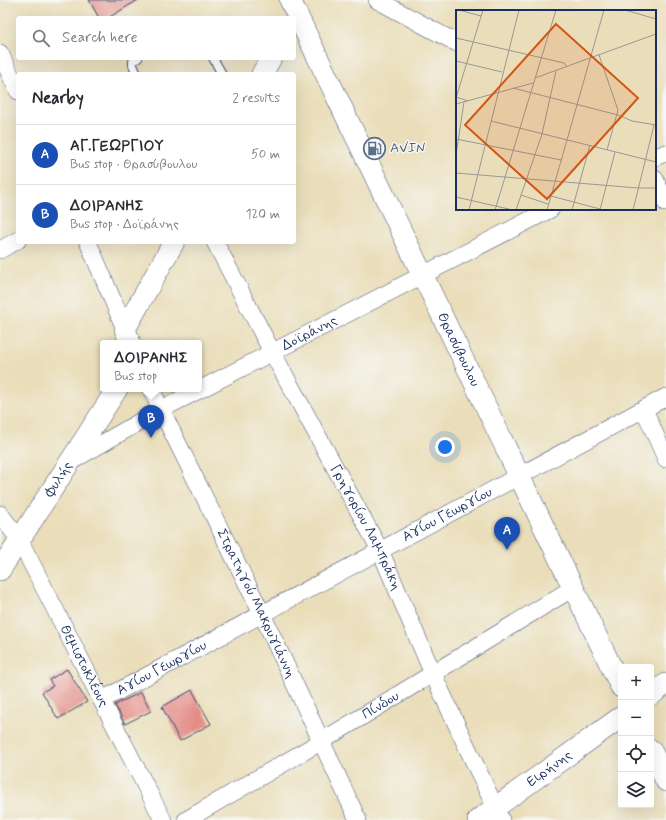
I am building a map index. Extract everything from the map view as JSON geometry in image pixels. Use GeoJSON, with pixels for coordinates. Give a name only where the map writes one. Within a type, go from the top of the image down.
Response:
{"type":"FeatureCollection","features":[{"type":"Feature","properties":{"kind":"street"},"geometry":{"type":"LineString","coordinates":[[376,0],[456,42]]}},
{"type":"Feature","properties":{"kind":"street","name":"Θρασύβουλου"},"geometry":{"type":"LineString","coordinates":[[295,7],[618,681]]}},
{"type":"Feature","properties":{"kind":"street"},"geometry":{"type":"LineString","coordinates":[[0,52],[16,87]]}},
{"type":"Feature","properties":{"kind":"street"},"geometry":{"type":"LineString","coordinates":[[263,72],[270,60]]}},
{"type":"Feature","properties":{"kind":"street"},"geometry":{"type":"LineString","coordinates":[[656,157],[666,153]]}},
{"type":"Feature","properties":{"kind":"street"},"geometry":{"type":"LineString","coordinates":[[656,181],[666,203]]}},
{"type":"Feature","properties":{"kind":"street","name":"Δοϊράνης"},"geometry":{"type":"LineString","coordinates":[[202,388],[549,210]]}},
{"type":"Feature","properties":{"kind":"street"},"geometry":{"type":"LineString","coordinates":[[0,250],[16,241]]}},
{"type":"Feature","properties":{"kind":"street"},"geometry":{"type":"LineString","coordinates":[[89,244],[128,336]]}},
{"type":"Feature","properties":{"kind":"street"},"geometry":{"type":"LineString","coordinates":[[128,336],[173,244]]}},
{"type":"Feature","properties":{"kind":"street","name":"Γρηγορίου Λαμπράκη"},"geometry":{"type":"LineString","coordinates":[[216,244],[272,352],[380,550],[433,674],[498,814]]}},
{"type":"Feature","properties":{"kind":"street","name":"Φυλής"},"geometry":{"type":"LineString","coordinates":[[0,570],[115,392]]}},
{"type":"Feature","properties":{"kind":"street","name":"Στρατηγού Μακρυγιάννη"},"geometry":{"type":"LineString","coordinates":[[152,392],[262,614],[358,820]]}},
{"type":"Feature","properties":{"kind":"street","name":"Δοϊράνης"},"geometry":{"type":"LineString","coordinates":[[70,462],[160,410],[195,392]]}},
{"type":"Feature","properties":{"kind":"street","name":"Αγίου Γεωργίου"},"geometry":{"type":"LineString","coordinates":[[102,700],[666,397]]}},
{"type":"Feature","properties":{"kind":"street"},"geometry":{"type":"LineString","coordinates":[[644,409],[666,459]]}},
{"type":"Feature","properties":{"kind":"street","name":"Θεμιστοκλέους"},"geometry":{"type":"LineString","coordinates":[[0,514],[19,539],[163,820]]}},
{"type":"Feature","properties":{"kind":"street","name":"Πίνδου"},"geometry":{"type":"LineString","coordinates":[[186,820],[322,742],[573,588]]}},
{"type":"Feature","properties":{"kind":"street"},"geometry":{"type":"LineString","coordinates":[[654,693],[666,684]]}},
{"type":"Feature","properties":{"kind":"street","name":"Ειρήνης"},"geometry":{"type":"LineString","coordinates":[[478,820],[498,814],[618,719]]}},
{"type":"Feature","properties":{"kind":"street"},"geometry":{"type":"LineString","coordinates":[[654,756],[666,781]]}},
{"type":"Feature","properties":{"kind":"lane"},"geometry":{"type":"LineString","coordinates":[[136,60],[132,65],[136,72]]}},
{"type":"Feature","properties":{"kind":"lane"},"geometry":{"type":"LineString","coordinates":[[214,60],[221,72]]}},
{"type":"Feature","properties":{"kind":"building"},"geometry":{"type":"Polygon","coordinates":[[[89,0],[138,0],[111,16],[98,16],[89,0]]]}},
{"type":"Feature","properties":{"kind":"building"},"geometry":{"type":"Polygon","coordinates":[[[67,669],[87,702],[58,719],[42,692],[53,686],[49,680],[67,669]]]}},
{"type":"Feature","properties":{"kind":"building"},"geometry":{"type":"Polygon","coordinates":[[[192,690],[211,724],[180,741],[162,707],[192,690]]]}},
{"type":"Feature","properties":{"kind":"building"},"geometry":{"type":"Polygon","coordinates":[[[141,692],[151,711],[125,724],[115,705],[141,692]]]}},
{"type":"Feature","properties":{"kind":"place","name":"AVIN"},"geometry":{"type":"Point","coordinates":[374,148]}},
{"type":"Feature","properties":{"kind":"place","name":"ΔΟΙΡΑΝΗΣ"},"geometry":{"type":"Point","coordinates":[151,438]}},
{"type":"Feature","properties":{"kind":"place","name":"ΑΓ.ΓΕΩΡΓΙΟΥ"},"geometry":{"type":"Point","coordinates":[507,550]}}]}
